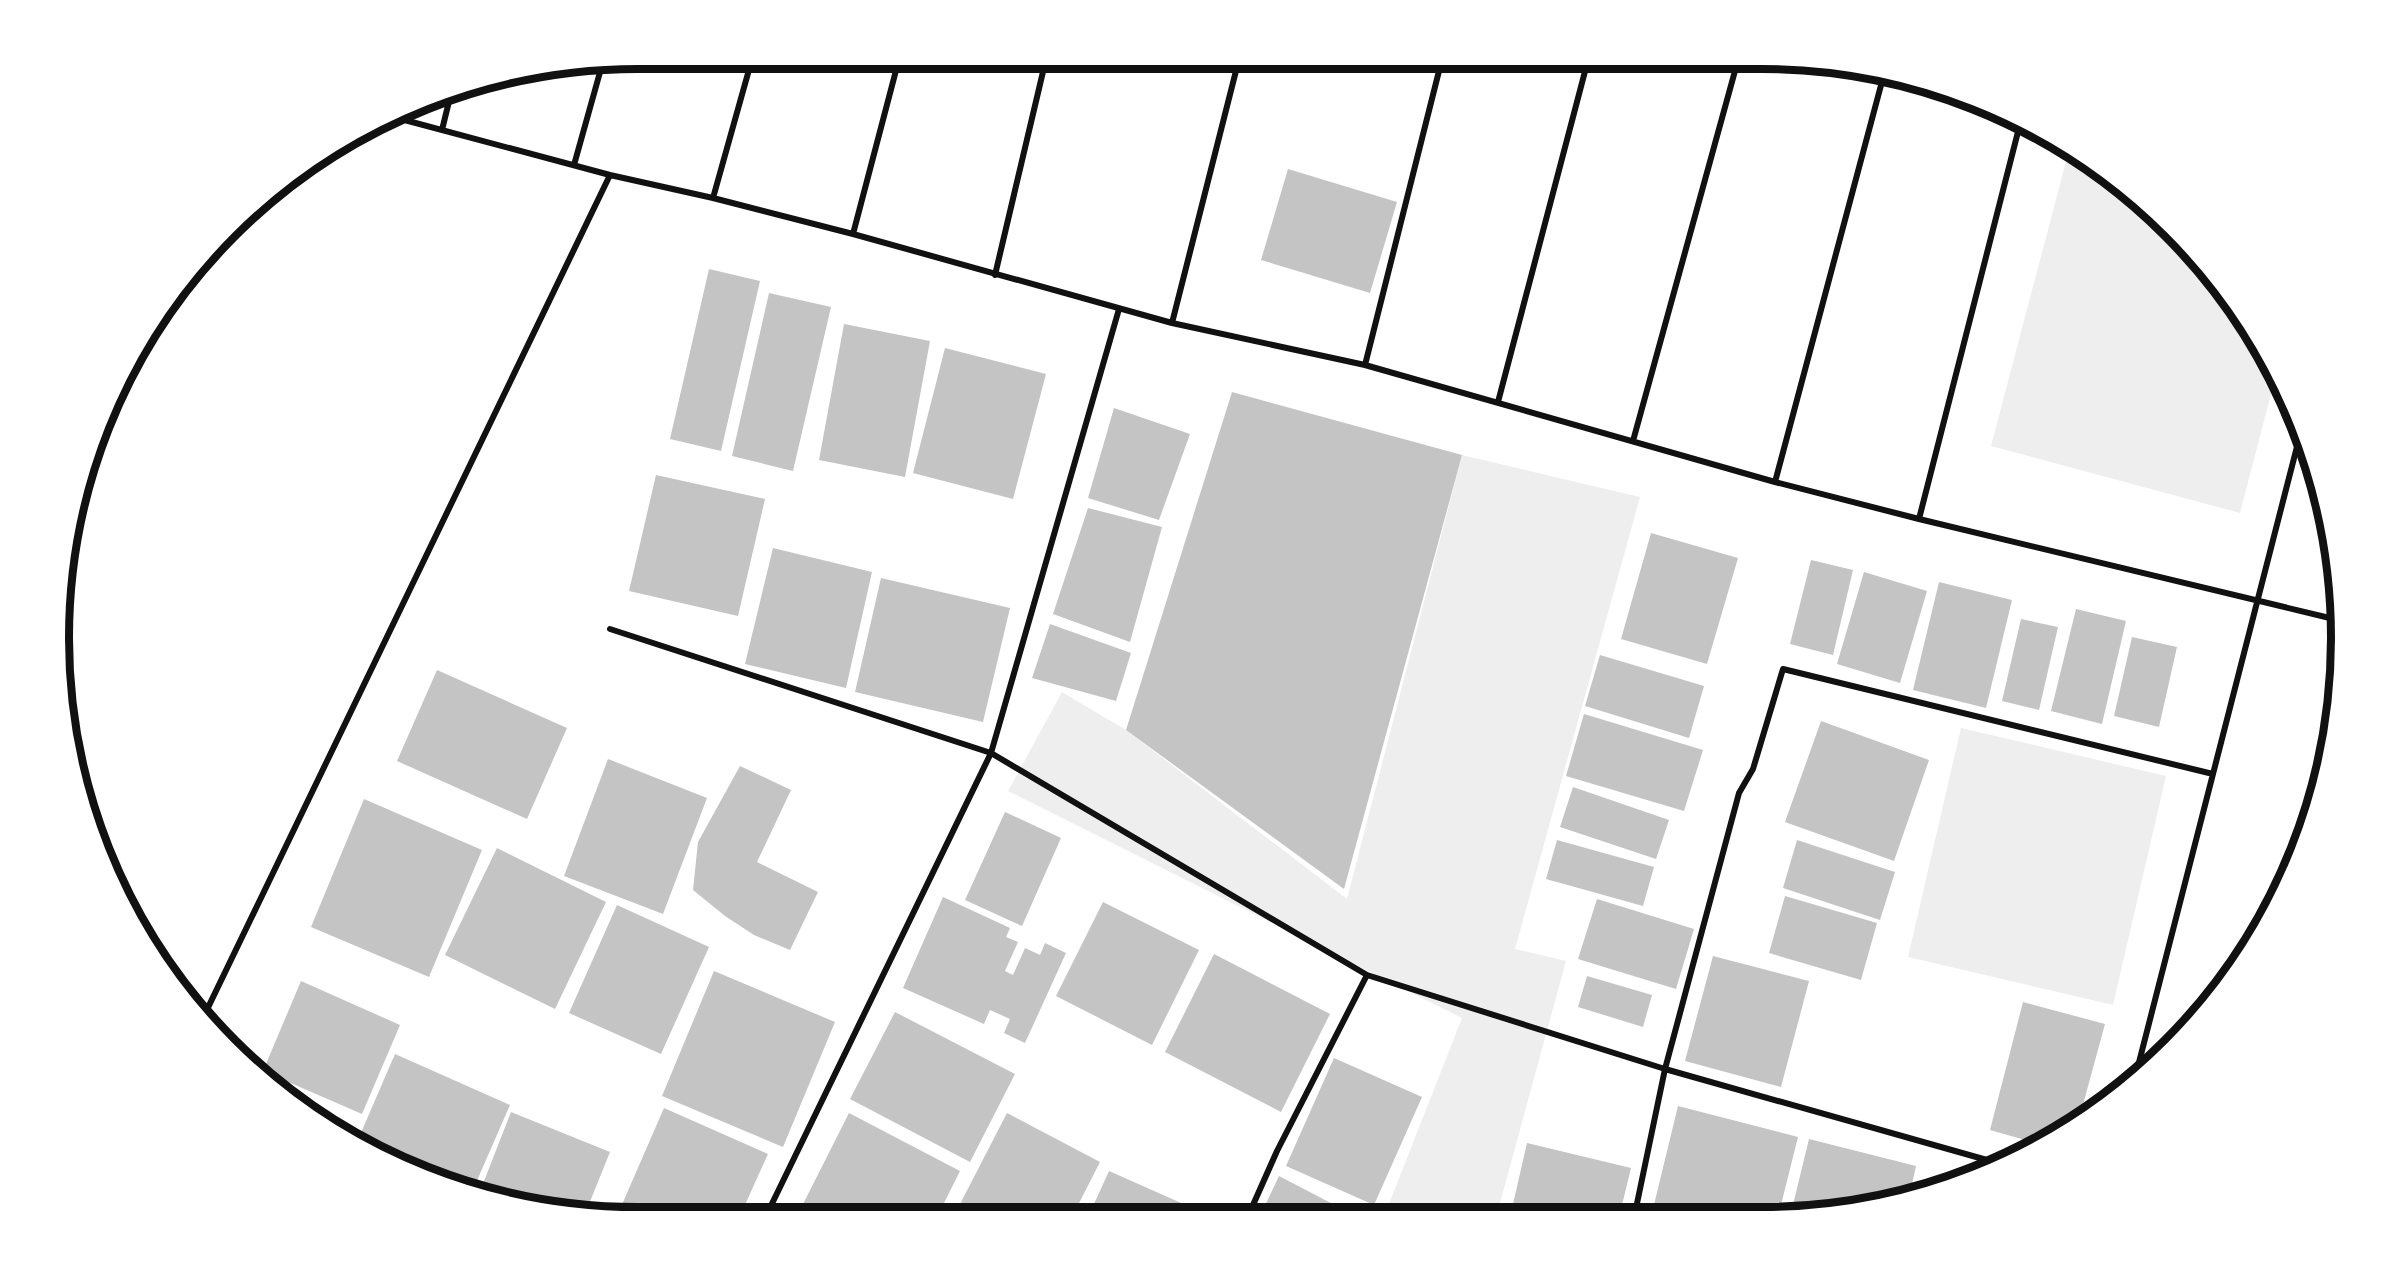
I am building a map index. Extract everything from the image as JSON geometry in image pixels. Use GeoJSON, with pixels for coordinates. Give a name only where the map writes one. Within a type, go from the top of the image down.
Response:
{"type":"FeatureCollection","features":[{"type":"Feature","properties":{"kind":"street"},"geometry":{"type":"LineString","coordinates":[[712,198],[749,69]]}},
{"type":"Feature","properties":{"kind":"street"},"geometry":{"type":"LineString","coordinates":[[853,234],[896,69]]}},
{"type":"Feature","properties":{"kind":"street"},"geometry":{"type":"LineString","coordinates":[[995,275],[1044,69]]}},
{"type":"Feature","properties":{"kind":"street"},"geometry":{"type":"LineString","coordinates":[[1172,323],[1236,69]]}},
{"type":"Feature","properties":{"kind":"street"},"geometry":{"type":"LineString","coordinates":[[1365,365],[1439,69]]}},
{"type":"Feature","properties":{"kind":"street"},"geometry":{"type":"LineString","coordinates":[[1498,402],[1586,69]]}},
{"type":"Feature","properties":{"kind":"street"},"geometry":{"type":"LineString","coordinates":[[1633,441],[1735,69]]}},
{"type":"Feature","properties":{"kind":"street"},"geometry":{"type":"LineString","coordinates":[[574,165],[600,70]]}},
{"type":"Feature","properties":{"kind":"street"},"geometry":{"type":"LineString","coordinates":[[1775,482],[1882,82]]}},
{"type":"Feature","properties":{"kind":"street"},"geometry":{"type":"LineString","coordinates":[[442,130],[449,101]]}},
{"type":"Feature","properties":{"kind":"street"},"geometry":{"type":"LineString","coordinates":[[404,120],[610,175],[853,234],[1172,323],[1365,365],[1775,482],[2330,618]]}},
{"type":"Feature","properties":{"kind":"street"},"geometry":{"type":"LineString","coordinates":[[1919,519],[2018,130]]}},
{"type":"Feature","properties":{"kind":"street"},"geometry":{"type":"LineString","coordinates":[[207,1009],[610,175]]}},
{"type":"Feature","properties":{"kind":"street"},"geometry":{"type":"LineString","coordinates":[[770,1207],[991,753],[1119,309]]}},
{"type":"Feature","properties":{"kind":"street"},"geometry":{"type":"LineString","coordinates":[[2138,1065],[2297,445]]}},
{"type":"Feature","properties":{"kind":"street"},"geometry":{"type":"LineString","coordinates":[[610,629],[991,753],[1367,975],[1665,1069],[1988,1160]]}},
{"type":"Feature","properties":{"kind":"street"},"geometry":{"type":"LineString","coordinates":[[1636,1207],[1665,1069],[1739,793],[1753,769],[1783,669],[2213,774]]}},
{"type":"Feature","properties":{"kind":"street"},"geometry":{"type":"LineString","coordinates":[[1251,1207],[1277,1151],[1367,975]]}},
{"type":"Feature","properties":{"kind":"shaded area"},"geometry":{"type":"Polygon","coordinates":[[[2067,158],[2137,210],[2190,263],[2235,322],[2272,386],[2240,513],[1991,446],[2067,158]]]}},
{"type":"Feature","properties":{"kind":"shaded area"},"geometry":{"type":"Polygon","coordinates":[[[1462,455],[1640,497],[1515,949],[1566,961],[1499,1207],[1388,1207],[1462,1018],[1008,791],[1062,692],[1126,730],[1347,899],[1462,455]]]}},
{"type":"Feature","properties":{"kind":"shaded area"},"geometry":{"type":"Polygon","coordinates":[[[1961,728],[2166,776],[2113,1005],[1908,957],[1961,728]]]}},
{"type":"Feature","properties":{"kind":"building"},"geometry":{"type":"Polygon","coordinates":[[[1288,169],[1397,202],[1370,293],[1261,260],[1288,169]]]}},
{"type":"Feature","properties":{"kind":"building"},"geometry":{"type":"Polygon","coordinates":[[[709,269],[760,281],[721,451],[670,439],[709,269]]]}},
{"type":"Feature","properties":{"kind":"building"},"geometry":{"type":"Polygon","coordinates":[[[769,293],[831,307],[793,471],[732,456],[769,293]]]}},
{"type":"Feature","properties":{"kind":"building"},"geometry":{"type":"Polygon","coordinates":[[[844,324],[930,341],[905,477],[819,460],[844,324]]]}},
{"type":"Feature","properties":{"kind":"building"},"geometry":{"type":"Polygon","coordinates":[[[945,348],[1046,374],[1013,499],[913,473],[945,348]]]}},
{"type":"Feature","properties":{"kind":"building"},"geometry":{"type":"Polygon","coordinates":[[[1232,392],[1462,455],[1344,889],[1126,730],[1232,392]]]}},
{"type":"Feature","properties":{"kind":"building"},"geometry":{"type":"Polygon","coordinates":[[[1114,408],[1190,434],[1159,520],[1088,498],[1114,408]]]}},
{"type":"Feature","properties":{"kind":"building"},"geometry":{"type":"Polygon","coordinates":[[[656,475],[765,499],[738,616],[629,591],[656,475]]]}},
{"type":"Feature","properties":{"kind":"building"},"geometry":{"type":"Polygon","coordinates":[[[1088,508],[1162,527],[1130,642],[1053,614],[1088,508]]]}},
{"type":"Feature","properties":{"kind":"building"},"geometry":{"type":"Polygon","coordinates":[[[1651,533],[1738,558],[1707,664],[1621,639],[1651,533]]]}},
{"type":"Feature","properties":{"kind":"building"},"geometry":{"type":"Polygon","coordinates":[[[773,548],[872,572],[846,688],[745,664],[773,548]]]}},
{"type":"Feature","properties":{"kind":"building"},"geometry":{"type":"Polygon","coordinates":[[[1811,560],[1853,570],[1833,655],[1790,644],[1811,560]]]}},
{"type":"Feature","properties":{"kind":"building"},"geometry":{"type":"Polygon","coordinates":[[[1864,572],[1927,591],[1900,683],[1837,664],[1864,572]]]}},
{"type":"Feature","properties":{"kind":"building"},"geometry":{"type":"Polygon","coordinates":[[[881,578],[1010,608],[983,722],[855,692],[881,578]]]}},
{"type":"Feature","properties":{"kind":"building"},"geometry":{"type":"Polygon","coordinates":[[[1939,582],[2012,600],[1986,708],[1913,690],[1939,582]]]}},
{"type":"Feature","properties":{"kind":"building"},"geometry":{"type":"Polygon","coordinates":[[[2076,609],[2126,621],[2102,724],[2051,711],[2076,609]]]}},
{"type":"Feature","properties":{"kind":"building"},"geometry":{"type":"Polygon","coordinates":[[[2021,619],[2058,627],[2039,710],[2002,701],[2021,619]]]}},
{"type":"Feature","properties":{"kind":"building"},"geometry":{"type":"Polygon","coordinates":[[[1050,624],[1131,653],[1116,701],[1032,678],[1050,624]]]}},
{"type":"Feature","properties":{"kind":"building"},"geometry":{"type":"Polygon","coordinates":[[[2132,637],[2177,647],[2159,727],[2114,716],[2132,637]]]}},
{"type":"Feature","properties":{"kind":"building"},"geometry":{"type":"Polygon","coordinates":[[[1600,655],[1704,686],[1689,738],[1585,706],[1600,655]]]}},
{"type":"Feature","properties":{"kind":"building"},"geometry":{"type":"Polygon","coordinates":[[[437,670],[567,728],[527,819],[397,761],[437,670]]]}},
{"type":"Feature","properties":{"kind":"building"},"geometry":{"type":"Polygon","coordinates":[[[1584,714],[1703,750],[1684,811],[1566,776],[1584,714]]]}},
{"type":"Feature","properties":{"kind":"building"},"geometry":{"type":"Polygon","coordinates":[[[1821,721],[1929,760],[1894,861],[1785,822],[1821,721]]]}},
{"type":"Feature","properties":{"kind":"building"},"geometry":{"type":"Polygon","coordinates":[[[608,759],[707,798],[663,914],[564,876],[608,759]]]}},
{"type":"Feature","properties":{"kind":"building"},"geometry":{"type":"Polygon","coordinates":[[[740,766],[791,790],[757,862],[818,892],[790,950],[754,935],[725,916],[693,890],[698,842],[740,766]]]}},
{"type":"Feature","properties":{"kind":"building"},"geometry":{"type":"Polygon","coordinates":[[[1573,787],[1669,820],[1656,859],[1560,827],[1573,787]]]}},
{"type":"Feature","properties":{"kind":"building"},"geometry":{"type":"Polygon","coordinates":[[[364,799],[482,850],[429,977],[311,927],[364,799]]]}},
{"type":"Feature","properties":{"kind":"building"},"geometry":{"type":"Polygon","coordinates":[[[1005,812],[1061,838],[1022,926],[965,900],[1005,812]]]}},
{"type":"Feature","properties":{"kind":"building"},"geometry":{"type":"Polygon","coordinates":[[[1557,840],[1654,867],[1643,906],[1546,879],[1557,840]]]}},
{"type":"Feature","properties":{"kind":"building"},"geometry":{"type":"Polygon","coordinates":[[[1797,840],[1895,872],[1880,920],[1783,888],[1797,840]]]}},
{"type":"Feature","properties":{"kind":"building"},"geometry":{"type":"Polygon","coordinates":[[[497,848],[606,902],[555,1009],[445,955],[497,848]]]}},
{"type":"Feature","properties":{"kind":"building"},"geometry":{"type":"Polygon","coordinates":[[[1785,896],[1877,923],[1861,980],[1769,953],[1785,896]]]}},
{"type":"Feature","properties":{"kind":"building"},"geometry":{"type":"Polygon","coordinates":[[[943,897],[1010,928],[1006,937],[1018,942],[1005,971],[1013,975],[1025,948],[1040,955],[1045,943],[1066,953],[1025,1043],[1004,1033],[1010,1019],[990,1010],[984,1024],[903,988],[943,897]]]}},
{"type":"Feature","properties":{"kind":"building"},"geometry":{"type":"Polygon","coordinates":[[[1597,899],[1694,929],[1676,989],[1578,959],[1597,899]]]}},
{"type":"Feature","properties":{"kind":"building"},"geometry":{"type":"Polygon","coordinates":[[[1103,902],[1199,950],[1152,1045],[1056,996],[1103,902]]]}},
{"type":"Feature","properties":{"kind":"building"},"geometry":{"type":"Polygon","coordinates":[[[617,905],[709,947],[661,1054],[569,1013],[617,905]]]}},
{"type":"Feature","properties":{"kind":"building"},"geometry":{"type":"Polygon","coordinates":[[[1214,954],[1330,1014],[1281,1112],[1165,1052],[1214,954]]]}},
{"type":"Feature","properties":{"kind":"building"},"geometry":{"type":"Polygon","coordinates":[[[1713,956],[1809,981],[1781,1087],[1685,1061],[1713,956]]]}},
{"type":"Feature","properties":{"kind":"building"},"geometry":{"type":"Polygon","coordinates":[[[714,971],[835,1022],[783,1147],[662,1096],[714,971]]]}},
{"type":"Feature","properties":{"kind":"building"},"geometry":{"type":"Polygon","coordinates":[[[1587,976],[1652,995],[1643,1027],[1578,1007],[1587,976]]]}},
{"type":"Feature","properties":{"kind":"building"},"geometry":{"type":"Polygon","coordinates":[[[301,981],[400,1025],[362,1114],[277,1077],[265,1067],[301,981]]]}},
{"type":"Feature","properties":{"kind":"building"},"geometry":{"type":"Polygon","coordinates":[[[2023,1002],[2105,1024],[2082,1108],[2028,1141],[1990,1130],[2023,1002]]]}},
{"type":"Feature","properties":{"kind":"building"},"geometry":{"type":"Polygon","coordinates":[[[895,1012],[1015,1074],[970,1162],[850,1099],[895,1012]]]}},
{"type":"Feature","properties":{"kind":"building"},"geometry":{"type":"Polygon","coordinates":[[[395,1054],[510,1105],[476,1183],[420,1164],[360,1135],[395,1054]]]}},
{"type":"Feature","properties":{"kind":"building"},"geometry":{"type":"Polygon","coordinates":[[[1334,1058],[1422,1097],[1374,1205],[1286,1166],[1334,1058]]]}},
{"type":"Feature","properties":{"kind":"building"},"geometry":{"type":"Polygon","coordinates":[[[1678,1106],[1798,1137],[1781,1206],[1653,1207],[1678,1106]]]}},
{"type":"Feature","properties":{"kind":"building"},"geometry":{"type":"Polygon","coordinates":[[[664,1108],[768,1154],[744,1207],[621,1207],[664,1108]]]}},
{"type":"Feature","properties":{"kind":"building"},"geometry":{"type":"Polygon","coordinates":[[[511,1112],[610,1152],[589,1205],[527,1196],[482,1185],[511,1112]]]}},
{"type":"Feature","properties":{"kind":"building"},"geometry":{"type":"Polygon","coordinates":[[[849,1113],[960,1171],[942,1207],[802,1207],[849,1113]]]}},
{"type":"Feature","properties":{"kind":"building"},"geometry":{"type":"Polygon","coordinates":[[[1007,1113],[1100,1162],[1077,1207],[959,1206],[1007,1113]]]}},
{"type":"Feature","properties":{"kind":"building"},"geometry":{"type":"Polygon","coordinates":[[[1809,1139],[1916,1166],[1911,1187],[1836,1202],[1793,1206],[1809,1139]]]}},
{"type":"Feature","properties":{"kind":"building"},"geometry":{"type":"Polygon","coordinates":[[[1527,1143],[1631,1168],[1621,1207],[1527,1207],[1513,1204],[1527,1143]]]}},
{"type":"Feature","properties":{"kind":"building"},"geometry":{"type":"Polygon","coordinates":[[[1109,1171],[1190,1207],[1093,1207],[1109,1171]]]}},
{"type":"Feature","properties":{"kind":"building"},"geometry":{"type":"Polygon","coordinates":[[[1279,1176],[1339,1207],[1264,1207],[1279,1176]]]}}]}
